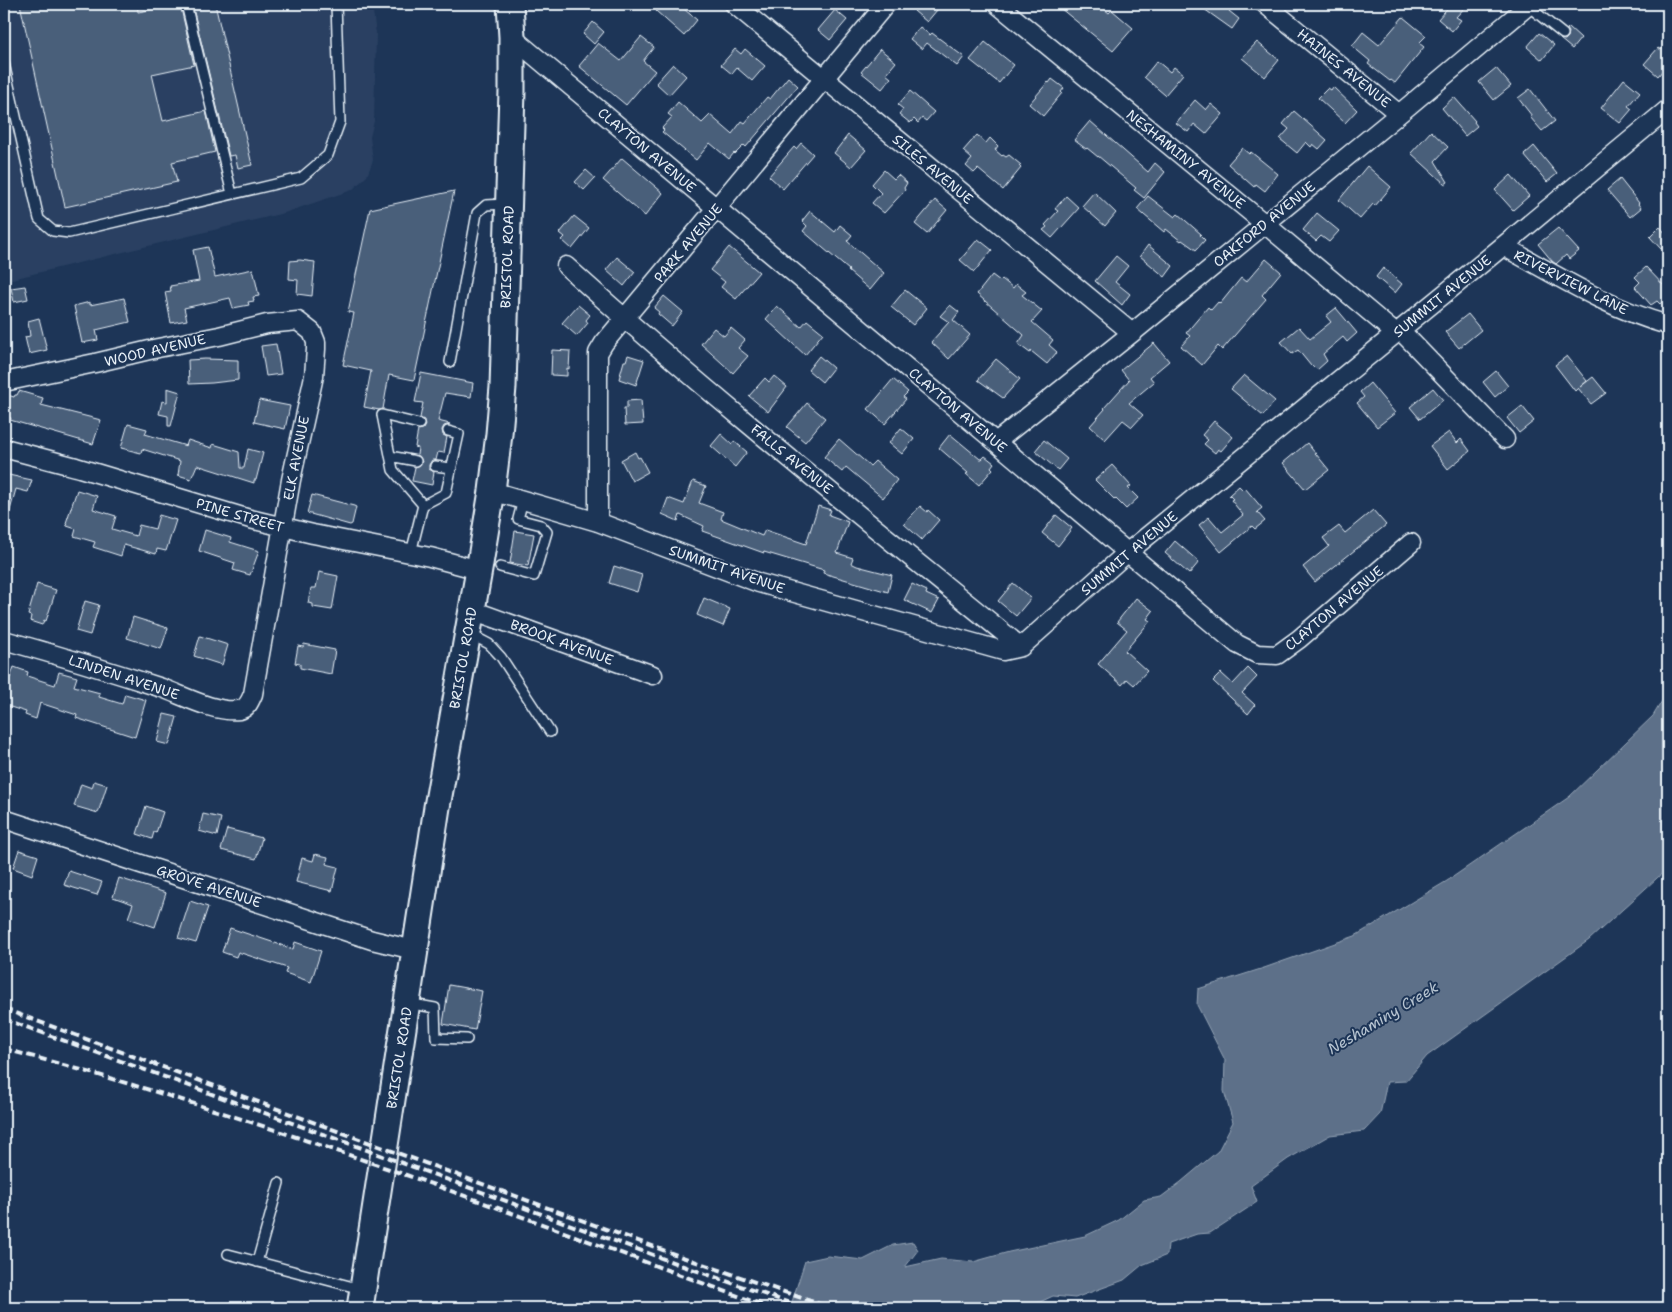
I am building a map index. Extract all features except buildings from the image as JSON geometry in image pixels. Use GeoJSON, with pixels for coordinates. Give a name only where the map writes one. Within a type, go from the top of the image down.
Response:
{"type":"FeatureCollection","features":[{"type":"Feature","properties":{"kind":"main road","name":"BRISTOL ROAD"},"geometry":{"type":"LineString","coordinates":[[362,1299],[437,807],[470,621],[490,569],[492,491],[499,434],[502,387],[509,204],[512,91],[510,4]]}},
{"type":"Feature","properties":{"kind":"street","name":"SILES AVENUE"},"geometry":{"type":"LineString","coordinates":[[734,4],[1132,333]]}},
{"type":"Feature","properties":{"kind":"street","name":"PARK AVENUE"},"geometry":{"type":"LineString","coordinates":[[598,522],[598,353],[604,343],[886,4]]}},
{"type":"Feature","properties":{"kind":"street","name":"NESHAMINY AVENUE"},"geometry":{"type":"LineString","coordinates":[[997,4],[1398,332],[1504,439]]}},
{"type":"Feature","properties":{"kind":"street","name":"HAINES AVENUE"},"geometry":{"type":"LineString","coordinates":[[1265,4],[1399,114]]}},
{"type":"Feature","properties":{"kind":"street","name":"OAKFORD AVENUE"},"geometry":{"type":"LineString","coordinates":[[996,442],[1399,114],[1528,4]]}},
{"type":"Feature","properties":{"kind":"street","name":"CLAYTON AVENUE"},"geometry":{"type":"LineString","coordinates":[[512,37],[1237,644],[1256,654],[1277,655],[1299,639],[1411,544]]}},
{"type":"Feature","properties":{"kind":"street","name":"SUMMIT AVENUE"},"geometry":{"type":"LineString","coordinates":[[492,491],[598,522],[760,583],[1003,652],[1021,648],[1128,552],[1668,109]]}},
{"type":"Feature","properties":{"kind":"street","name":"RIVERVIEW LANE"},"geometry":{"type":"LineString","coordinates":[[1503,246],[1617,307],[1668,325]]}},
{"type":"Feature","properties":{"kind":"street","name":"FALLS AVENUE"},"geometry":{"type":"LineString","coordinates":[[566,266],[624,319],[1021,648]]}},
{"type":"Feature","properties":{"kind":"street","name":"WOOD AVENUE"},"geometry":{"type":"LineString","coordinates":[[4,382],[267,324],[298,321],[306,326]]}},
{"type":"Feature","properties":{"kind":"street","name":"ELK AVENUE"},"geometry":{"type":"LineString","coordinates":[[244,709],[249,704],[253,694],[291,480],[314,376],[316,349],[312,332],[306,326]]}},
{"type":"Feature","properties":{"kind":"street","name":"PINE STREET"},"geometry":{"type":"LineString","coordinates":[[4,448],[76,467],[284,528],[490,569]]}},
{"type":"Feature","properties":{"kind":"street","name":"BROOK AVENUE"},"geometry":{"type":"LineString","coordinates":[[470,621],[653,674]]}},
{"type":"Feature","properties":{"kind":"street","name":"LINDEN AVENUE"},"geometry":{"type":"LineString","coordinates":[[4,640],[162,688],[208,705],[228,710],[244,709]]}},
{"type":"Feature","properties":{"kind":"street","name":"GROVE AVENUE"},"geometry":{"type":"LineString","coordinates":[[4,819],[372,940],[414,950]]}},
{"type":"Feature","properties":{"kind":"lane"},"geometry":{"type":"LineString","coordinates":[[186,4],[232,194]]}},
{"type":"Feature","properties":{"kind":"lane"},"geometry":{"type":"LineString","coordinates":[[4,63],[39,219],[53,231],[70,233],[301,178],[328,155],[340,122],[336,4]]}},
{"type":"Feature","properties":{"kind":"lane"},"geometry":{"type":"LineString","coordinates":[[1528,4],[1563,34]]}},
{"type":"Feature","properties":{"kind":"lane"},"geometry":{"type":"LineString","coordinates":[[450,362],[478,213],[486,205],[509,204]]}},
{"type":"Feature","properties":{"kind":"lane"},"geometry":{"type":"LineString","coordinates":[[419,424],[382,415],[393,470],[423,505]]}},
{"type":"Feature","properties":{"kind":"lane"},"geometry":{"type":"LineString","coordinates":[[411,553],[423,505],[446,493],[459,434],[448,431]]}},
{"type":"Feature","properties":{"kind":"lane"},"geometry":{"type":"LineString","coordinates":[[390,456],[416,462]]}},
{"type":"Feature","properties":{"kind":"lane"},"geometry":{"type":"LineString","coordinates":[[435,466],[451,468]]}},
{"type":"Feature","properties":{"kind":"lane"},"geometry":{"type":"LineString","coordinates":[[490,569],[534,576],[547,532],[541,526],[518,519],[523,500]]}},
{"type":"Feature","properties":{"kind":"lane"},"geometry":{"type":"LineString","coordinates":[[470,621],[501,657],[550,732]]}},
{"type":"Feature","properties":{"kind":"lane"},"geometry":{"type":"LineString","coordinates":[[407,1002],[435,1008],[436,1038],[467,1039]]}},
{"type":"Feature","properties":{"kind":"lane"},"geometry":{"type":"LineString","coordinates":[[257,1262],[279,1183]]}},
{"type":"Feature","properties":{"kind":"lane"},"geometry":{"type":"LineString","coordinates":[[228,1254],[257,1262],[362,1299]]}},
{"type":"Feature","properties":{"kind":"shaded area"},"geometry":{"type":"Polygon","coordinates":[[[4,4],[372,4],[376,34],[374,121],[370,137],[373,160],[367,176],[352,190],[284,213],[4,281],[4,4]]]}},
{"type":"Feature","properties":{"kind":"water","name":"Neshaminy Creek"},"geometry":{"type":"Polygon","coordinates":[[[1668,691],[1668,868],[1589,940],[1427,1056],[1406,1081],[1387,1082],[1380,1114],[1364,1131],[1330,1135],[1288,1159],[1251,1186],[1257,1202],[1210,1233],[1197,1234],[1168,1244],[1167,1255],[1142,1265],[1124,1280],[1075,1298],[1053,1296],[1027,1308],[860,1308],[856,1303],[846,1304],[842,1308],[790,1308],[805,1261],[828,1256],[863,1260],[893,1245],[913,1242],[918,1250],[905,1267],[941,1259],[973,1262],[1009,1252],[1085,1236],[1119,1220],[1144,1200],[1161,1197],[1218,1151],[1233,1122],[1224,1091],[1225,1060],[1197,1005],[1198,989],[1355,936],[1447,881],[1569,797],[1653,716],[1668,691]]]}},
{"type":"Feature","properties":{"kind":"railway"},"geometry":{"type":"LineString","coordinates":[[4,1009],[682,1257],[831,1308]]}},
{"type":"Feature","properties":{"kind":"railway"},"geometry":{"type":"LineString","coordinates":[[4,1019],[683,1266],[804,1308]]}},
{"type":"Feature","properties":{"kind":"railway"},"geometry":{"type":"LineString","coordinates":[[4,1049],[199,1105],[295,1137],[486,1204],[771,1308]]}}]}
